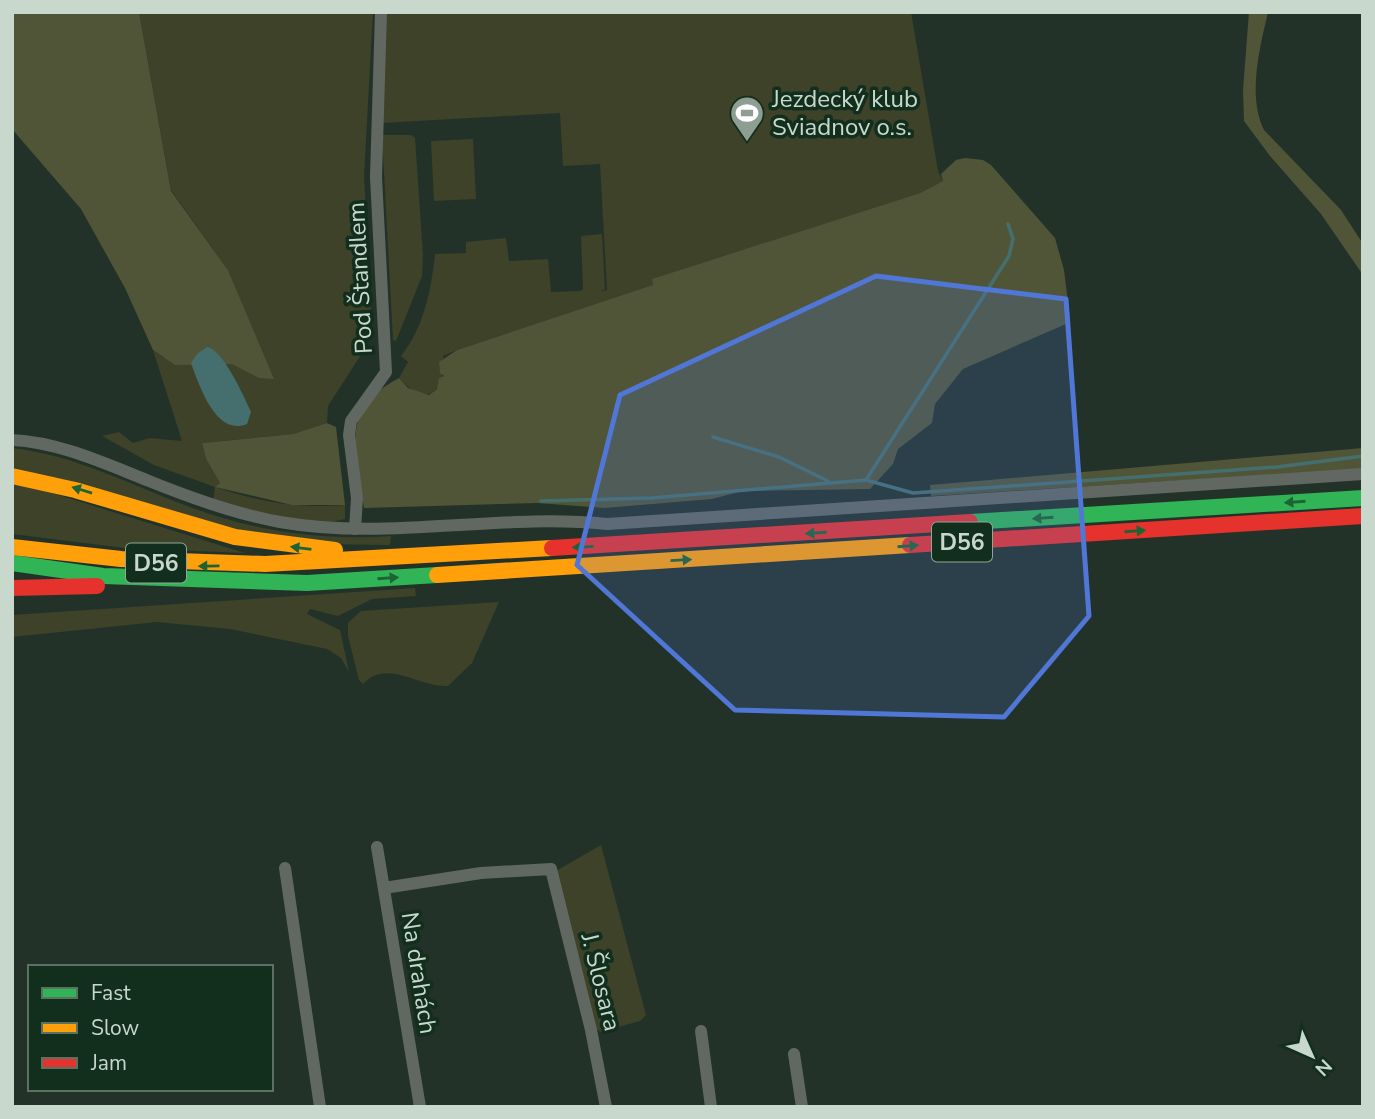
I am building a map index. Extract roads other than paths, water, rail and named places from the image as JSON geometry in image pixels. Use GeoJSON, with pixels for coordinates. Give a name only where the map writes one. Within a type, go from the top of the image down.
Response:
{"type":"FeatureCollection","features":[{"type":"Feature","properties":{"kind":"highway"},"geometry":{"type":"LineString","coordinates":[[12,476],[62,484],[174,522],[265,543],[328,550],[467,554]]}},
{"type":"Feature","properties":{"kind":"highway","name":"D56"},"geometry":{"type":"LineString","coordinates":[[12,547],[105,560],[198,566],[302,564],[1363,498]]}},
{"type":"Feature","properties":{"kind":"highway","name":"D56"},"geometry":{"type":"LineString","coordinates":[[12,563],[103,576],[198,582],[307,583],[1363,516]]}},
{"type":"Feature","properties":{"kind":"highway"},"geometry":{"type":"LineString","coordinates":[[12,588],[198,582]]}},
{"type":"Feature","properties":{"kind":"street","name":"Pod Štandlem"},"geometry":{"type":"LineString","coordinates":[[355,530],[357,498],[349,435],[351,421],[386,372],[376,177],[381,12]]}},
{"type":"Feature","properties":{"kind":"street"},"geometry":{"type":"LineString","coordinates":[[12,440],[87,457],[242,513],[303,525],[355,530],[561,519],[607,524],[1363,474]]}},
{"type":"Feature","properties":{"kind":"street","name":"Na drahách"},"geometry":{"type":"LineString","coordinates":[[377,847],[420,1107]]}},
{"type":"Feature","properties":{"kind":"street"},"geometry":{"type":"LineString","coordinates":[[285,868],[320,1107]]}},
{"type":"Feature","properties":{"kind":"street","name":"J. Šlosara"},"geometry":{"type":"LineString","coordinates":[[384,888],[481,873],[551,869],[591,1030],[606,1107]]}},
{"type":"Feature","properties":{"kind":"street"},"geometry":{"type":"LineString","coordinates":[[701,1031],[711,1107]]}},
{"type":"Feature","properties":{"kind":"street"},"geometry":{"type":"LineString","coordinates":[[794,1054],[802,1107]]}},
{"type":"Feature","properties":{"kind":"water"},"geometry":{"type":"Polygon","coordinates":[[[207,347],[220,356],[238,385],[251,412],[247,424],[236,426],[226,423],[210,407],[191,363],[197,354],[207,347]]]}},
{"type":"Feature","properties":{"kind":"waterway"},"geometry":{"type":"LineString","coordinates":[[866,480],[1009,256],[1013,239],[1008,224]]}},
{"type":"Feature","properties":{"kind":"waterway"},"geometry":{"type":"LineString","coordinates":[[713,437],[779,457],[828,481]]}},
{"type":"Feature","properties":{"kind":"waterway"},"geometry":{"type":"LineString","coordinates":[[541,501],[651,498],[866,480],[913,493],[1277,467],[1363,456]]}},
{"type":"Feature","properties":{"kind":"place","name":"Jezdecký klub Sviadnov o.s."},"geometry":{"type":"Point","coordinates":[747,143]}}]}
